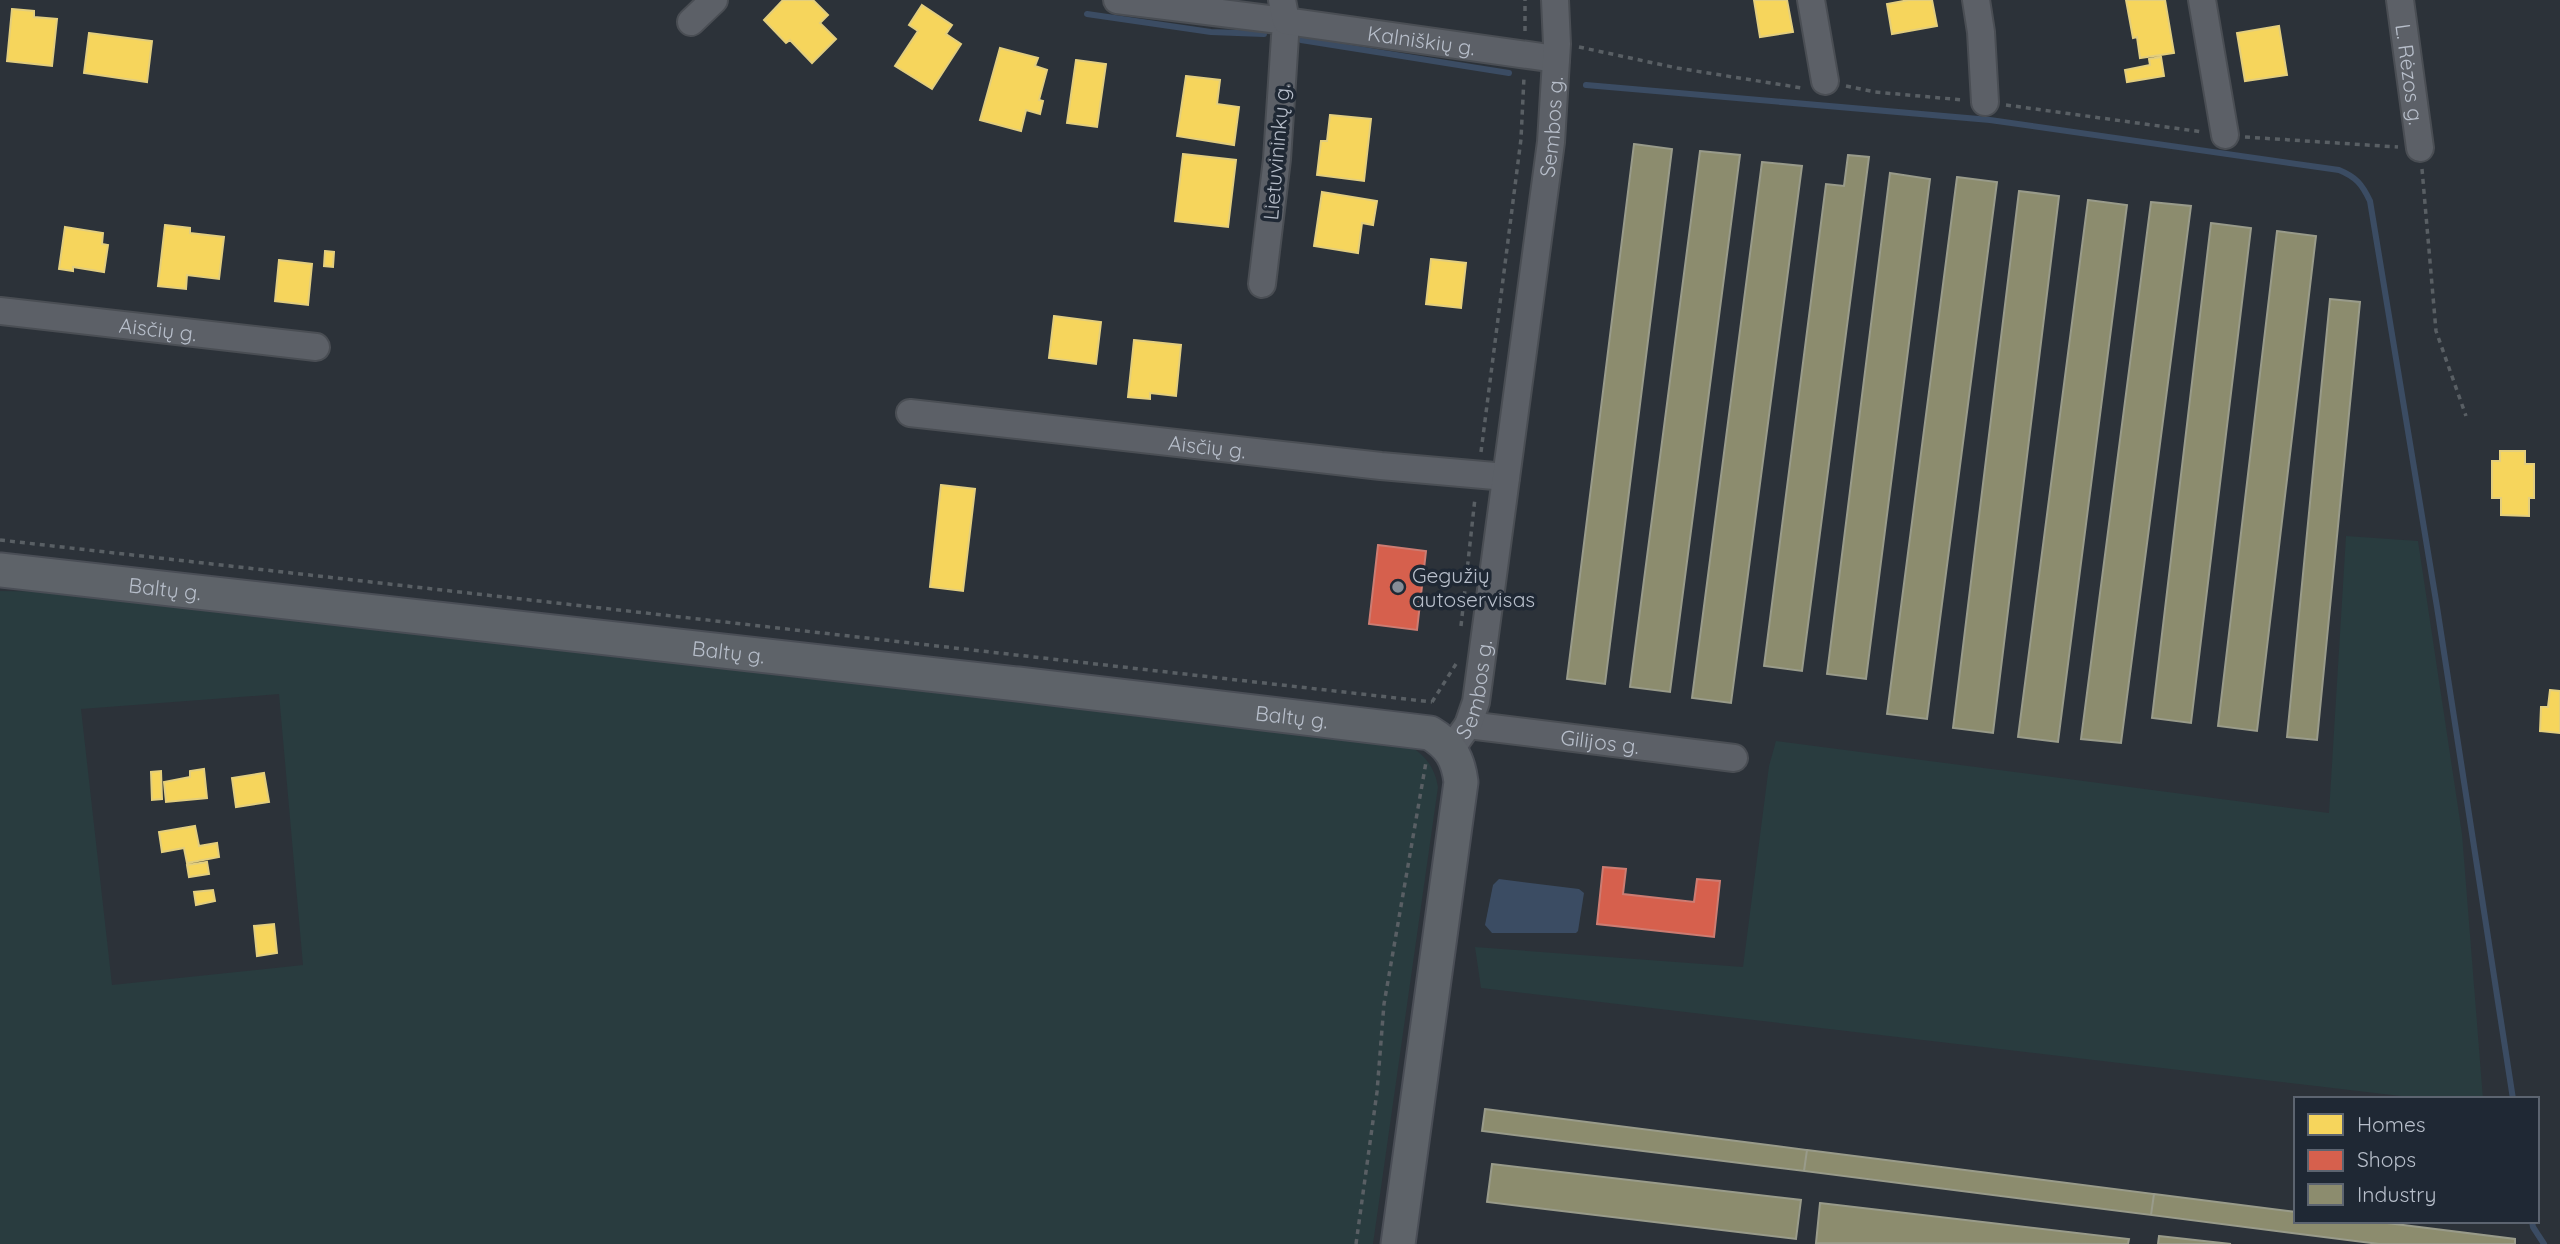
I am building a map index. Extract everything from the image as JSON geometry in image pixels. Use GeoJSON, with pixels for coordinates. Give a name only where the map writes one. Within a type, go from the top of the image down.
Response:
{"type":"FeatureCollection","features":[{"type":"Feature","properties":{"kind":"main road","name":"Baltų g."},"geometry":{"type":"LineString","coordinates":[[0,570],[991,681],[1445,727]]}},
{"type":"Feature","properties":{"kind":"main road","name":"Sembos g."},"geometry":{"type":"LineString","coordinates":[[1398,1244],[1461,782],[1445,727]]}},
{"type":"Feature","properties":{"kind":"street"},"geometry":{"type":"LineString","coordinates":[[691,22],[714,0]]}},
{"type":"Feature","properties":{"kind":"street","name":"Kalniškių g."},"geometry":{"type":"LineString","coordinates":[[1116,0],[1284,10],[1524,55],[1556,51]]}},
{"type":"Feature","properties":{"kind":"street","name":"Sembos g."},"geometry":{"type":"LineString","coordinates":[[1445,727],[1475,702],[1551,142],[1556,51],[1555,0]]}},
{"type":"Feature","properties":{"kind":"street"},"geometry":{"type":"LineString","coordinates":[[1811,0],[1825,81]]}},
{"type":"Feature","properties":{"kind":"street"},"geometry":{"type":"LineString","coordinates":[[1976,0],[1981,32],[1985,102]]}},
{"type":"Feature","properties":{"kind":"street"},"geometry":{"type":"LineString","coordinates":[[2202,0],[2225,135]]}},
{"type":"Feature","properties":{"kind":"street","name":"L. Rėzos g."},"geometry":{"type":"LineString","coordinates":[[2400,0],[2420,148]]}},
{"type":"Feature","properties":{"kind":"street","name":"Lietuvininkų g."},"geometry":{"type":"LineString","coordinates":[[1262,284],[1278,159],[1284,10]]}},
{"type":"Feature","properties":{"kind":"street","name":"Aisčių g."},"geometry":{"type":"LineString","coordinates":[[0,311],[316,347]]}},
{"type":"Feature","properties":{"kind":"street","name":"Aisčių g."},"geometry":{"type":"LineString","coordinates":[[910,413],[1381,466],[1506,477]]}},
{"type":"Feature","properties":{"kind":"street","name":"Gilijos g."},"geometry":{"type":"LineString","coordinates":[[1445,727],[1734,758]]}},
{"type":"Feature","properties":{"kind":"path"},"geometry":{"type":"LineString","coordinates":[[1459,639],[1521,139],[1525,0]]}},
{"type":"Feature","properties":{"kind":"path"},"geometry":{"type":"LineString","coordinates":[[1556,51],[1780,86],[1814,89],[1825,81],[1875,92],[1985,102],[2225,135],[2420,148],[2436,331],[2466,416]]}},
{"type":"Feature","properties":{"kind":"path"},"geometry":{"type":"LineString","coordinates":[[0,540],[1445,727]]}},
{"type":"Feature","properties":{"kind":"path"},"geometry":{"type":"LineString","coordinates":[[1356,1244],[1377,1092],[1384,1004],[1398,916],[1421,797],[1445,727],[1458,652]]}},
{"type":"Feature","properties":{"kind":"shaded area"},"geometry":{"type":"Polygon","coordinates":[[[2346,536],[2418,541],[2462,834],[2483,1097],[2409,1097],[1481,988],[1475,947],[1743,967],[1769,766],[1776,741],[2329,813],[2346,536]]]}},
{"type":"Feature","properties":{"kind":"shaded area"},"geometry":{"type":"Polygon","coordinates":[[[0,591],[84,592],[1408,745],[1424,757],[1437,780],[1373,1244],[0,1244],[0,591]],[[279,694],[81,709],[112,985],[303,965],[279,694]]]}},
{"type":"Feature","properties":{"kind":"water"},"geometry":{"type":"Polygon","coordinates":[[[1499,879],[1579,889],[1584,893],[1578,931],[1492,933],[1485,925],[1493,885],[1499,879]]]}},
{"type":"Feature","properties":{"kind":"building: Homes"},"geometry":{"type":"Polygon","coordinates":[[[783,0],[813,0],[828,15],[820,23],[836,39],[812,63],[790,40],[786,43],[764,20],[783,0]]]}},
{"type":"Feature","properties":{"kind":"building: Homes"},"geometry":{"type":"Polygon","coordinates":[[[1754,0],[1787,0],[1793,32],[1760,37],[1754,0]]]}},
{"type":"Feature","properties":{"kind":"building: Homes"},"geometry":{"type":"Polygon","coordinates":[[[1932,0],[1937,26],[1892,34],[1887,4],[1932,0]]]}},
{"type":"Feature","properties":{"kind":"building: Homes"},"geometry":{"type":"Polygon","coordinates":[[[2126,0],[2165,0],[2174,53],[2140,58],[2137,37],[2133,38],[2126,0]]]}},
{"type":"Feature","properties":{"kind":"building: Homes"},"geometry":{"type":"Polygon","coordinates":[[[922,5],[952,25],[946,34],[961,44],[932,89],[895,66],[918,31],[909,25],[922,5]]]}},
{"type":"Feature","properties":{"kind":"building: Homes"},"geometry":{"type":"Polygon","coordinates":[[[12,9],[34,11],[34,17],[57,19],[52,66],[7,61],[12,9]]]}},
{"type":"Feature","properties":{"kind":"building: Homes"},"geometry":{"type":"Polygon","coordinates":[[[2279,26],[2287,75],[2245,81],[2237,33],[2279,26]]]}},
{"type":"Feature","properties":{"kind":"building: Homes"},"geometry":{"type":"Polygon","coordinates":[[[89,33],[152,41],[147,82],[84,73],[89,33]]]}},
{"type":"Feature","properties":{"kind":"building: Homes"},"geometry":{"type":"Polygon","coordinates":[[[1000,48],[1038,58],[1035,66],[1047,70],[1039,100],[1043,101],[1040,114],[1026,110],[1021,131],[980,120],[1000,48]]]}},
{"type":"Feature","properties":{"kind":"building: Homes"},"geometry":{"type":"Polygon","coordinates":[[[2161,57],[2164,76],[2127,82],[2125,70],[2150,65],[2149,59],[2161,57]]]}},
{"type":"Feature","properties":{"kind":"building: Homes"},"geometry":{"type":"Polygon","coordinates":[[[1076,60],[1106,64],[1097,127],[1067,123],[1076,60]]]}},
{"type":"Feature","properties":{"kind":"building: Homes"},"geometry":{"type":"Polygon","coordinates":[[[1186,76],[1220,80],[1217,104],[1239,107],[1234,145],[1177,136],[1186,76]]]}},
{"type":"Feature","properties":{"kind":"building: Homes"},"geometry":{"type":"Polygon","coordinates":[[[1330,115],[1371,119],[1364,181],[1317,175],[1321,141],[1327,141],[1330,115]]]}},
{"type":"Feature","properties":{"kind":"building: Homes"},"geometry":{"type":"Polygon","coordinates":[[[1183,154],[1236,160],[1228,227],[1175,221],[1183,154]]]}},
{"type":"Feature","properties":{"kind":"building: Homes"},"geometry":{"type":"Polygon","coordinates":[[[1322,192],[1377,201],[1373,225],[1362,223],[1358,253],[1314,246],[1322,192]]]}},
{"type":"Feature","properties":{"kind":"building: Homes"},"geometry":{"type":"Polygon","coordinates":[[[165,225],[190,228],[190,233],[224,237],[219,279],[187,275],[186,289],[158,286],[165,225]]]}},
{"type":"Feature","properties":{"kind":"building: Homes"},"geometry":{"type":"Polygon","coordinates":[[[65,227],[103,233],[102,244],[108,245],[104,272],[73,267],[73,271],[59,269],[65,227]]]}},
{"type":"Feature","properties":{"kind":"building: Homes"},"geometry":{"type":"Polygon","coordinates":[[[325,251],[334,252],[333,267],[324,266],[325,251]]]}},
{"type":"Feature","properties":{"kind":"building: Homes"},"geometry":{"type":"Polygon","coordinates":[[[1431,259],[1466,263],[1461,308],[1426,304],[1431,259]]]}},
{"type":"Feature","properties":{"kind":"building: Homes"},"geometry":{"type":"Polygon","coordinates":[[[279,260],[312,264],[308,305],[275,301],[279,260]]]}},
{"type":"Feature","properties":{"kind":"building: Homes"},"geometry":{"type":"Polygon","coordinates":[[[1054,316],[1101,322],[1096,364],[1049,358],[1054,316]]]}},
{"type":"Feature","properties":{"kind":"building: Homes"},"geometry":{"type":"Polygon","coordinates":[[[1134,340],[1181,345],[1176,396],[1150,393],[1150,399],[1128,397],[1134,340]]]}},
{"type":"Feature","properties":{"kind":"building: Homes"},"geometry":{"type":"Polygon","coordinates":[[[2500,451],[2525,451],[2525,464],[2534,464],[2534,498],[2529,498],[2529,516],[2501,515],[2501,498],[2492,498],[2492,461],[2500,461],[2500,451]]]}},
{"type":"Feature","properties":{"kind":"building: Homes"},"geometry":{"type":"Polygon","coordinates":[[[941,485],[975,489],[963,591],[930,587],[941,485]]]}},
{"type":"Feature","properties":{"kind":"building: Homes"},"geometry":{"type":"Polygon","coordinates":[[[2550,690],[2560,691],[2560,733],[2540,731],[2541,707],[2548,707],[2550,690]]]}},
{"type":"Feature","properties":{"kind":"building: Homes"},"geometry":{"type":"Polygon","coordinates":[[[204,769],[207,798],[166,802],[164,782],[190,777],[190,771],[204,769]]]}},
{"type":"Feature","properties":{"kind":"building: Homes"},"geometry":{"type":"Polygon","coordinates":[[[161,771],[162,799],[152,800],[151,772],[161,771]]]}},
{"type":"Feature","properties":{"kind":"building: Homes"},"geometry":{"type":"Polygon","coordinates":[[[264,773],[269,802],[236,807],[232,778],[264,773]]]}},
{"type":"Feature","properties":{"kind":"building: Homes"},"geometry":{"type":"Polygon","coordinates":[[[195,826],[199,846],[217,843],[219,857],[187,863],[184,848],[162,852],[159,832],[195,826]]]}},
{"type":"Feature","properties":{"kind":"building: Homes"},"geometry":{"type":"Polygon","coordinates":[[[207,862],[209,874],[189,877],[187,865],[207,862]]]}},
{"type":"Feature","properties":{"kind":"building: Homes"},"geometry":{"type":"Polygon","coordinates":[[[213,890],[215,901],[196,905],[194,892],[213,890]]]}},
{"type":"Feature","properties":{"kind":"building: Homes"},"geometry":{"type":"Polygon","coordinates":[[[274,924],[277,953],[257,956],[254,926],[274,924]]]}},
{"type":"Feature","properties":{"kind":"building: Shops","name":"Gegužių autoservisas"},"geometry":{"type":"Polygon","coordinates":[[[1378,545],[1426,551],[1417,630],[1369,624],[1378,545]]]}},
{"type":"Feature","properties":{"kind":"building: Shops"},"geometry":{"type":"Polygon","coordinates":[[[1603,867],[1626,869],[1623,894],[1694,902],[1697,879],[1720,881],[1714,937],[1597,924],[1603,867]]]}},
{"type":"Feature","properties":{"kind":"building: Industry"},"geometry":{"type":"Polygon","coordinates":[[[1634,144],[1672,149],[1605,684],[1567,679],[1634,144]]]}},
{"type":"Feature","properties":{"kind":"building: Industry"},"geometry":{"type":"Polygon","coordinates":[[[1700,151],[1740,155],[1670,692],[1630,687],[1700,151]]]}},
{"type":"Feature","properties":{"kind":"building: Industry"},"geometry":{"type":"Polygon","coordinates":[[[1848,155],[1869,157],[1802,671],[1764,666],[1826,184],[1844,186],[1848,155]]]}},
{"type":"Feature","properties":{"kind":"building: Industry"},"geometry":{"type":"Polygon","coordinates":[[[1762,162],[1802,166],[1731,703],[1692,698],[1762,162]]]}},
{"type":"Feature","properties":{"kind":"building: Industry"},"geometry":{"type":"Polygon","coordinates":[[[1890,173],[1930,179],[1866,679],[1827,674],[1890,173]]]}},
{"type":"Feature","properties":{"kind":"building: Industry"},"geometry":{"type":"Polygon","coordinates":[[[1957,177],[1997,182],[1927,719],[1887,714],[1957,177]]]}},
{"type":"Feature","properties":{"kind":"building: Industry"},"geometry":{"type":"Polygon","coordinates":[[[2019,191],[2059,196],[1993,733],[1953,728],[2019,191]]]}},
{"type":"Feature","properties":{"kind":"building: Industry"},"geometry":{"type":"Polygon","coordinates":[[[2088,200],[2127,205],[2058,742],[2018,737],[2088,200]]]}},
{"type":"Feature","properties":{"kind":"building: Industry"},"geometry":{"type":"Polygon","coordinates":[[[2151,202],[2191,206],[2121,743],[2081,739],[2151,202]]]}},
{"type":"Feature","properties":{"kind":"building: Industry"},"geometry":{"type":"Polygon","coordinates":[[[2211,223],[2251,228],[2191,723],[2152,718],[2211,223]]]}},
{"type":"Feature","properties":{"kind":"building: Industry"},"geometry":{"type":"Polygon","coordinates":[[[2277,231],[2316,236],[2257,731],[2218,726],[2277,231]]]}},
{"type":"Feature","properties":{"kind":"building: Industry"},"geometry":{"type":"Polygon","coordinates":[[[2330,299],[2360,302],[2317,740],[2287,737],[2330,299]]]}},
{"type":"Feature","properties":{"kind":"building: Industry"},"geometry":{"type":"Polygon","coordinates":[[[1485,1109],[1807,1150],[1804,1171],[1482,1131],[1485,1109]]]}},
{"type":"Feature","properties":{"kind":"building: Industry"},"geometry":{"type":"Polygon","coordinates":[[[1807,1150],[2154,1194],[2151,1215],[1804,1171],[1807,1150]]]}},
{"type":"Feature","properties":{"kind":"building: Industry"},"geometry":{"type":"Polygon","coordinates":[[[1492,1164],[1801,1200],[1796,1239],[1487,1202],[1492,1164]]]}},
{"type":"Feature","properties":{"kind":"building: Industry"},"geometry":{"type":"Polygon","coordinates":[[[2154,1194],[2294,1212],[2294,1223],[2387,1223],[2515,1239],[2515,1244],[2379,1244],[2151,1215],[2154,1194]]]}},
{"type":"Feature","properties":{"kind":"building: Industry"},"geometry":{"type":"Polygon","coordinates":[[[1820,1203],[2129,1239],[2128,1244],[1816,1243],[1820,1203]]]}},
{"type":"Feature","properties":{"kind":"building: Industry"},"geometry":{"type":"Polygon","coordinates":[[[2159,1236],[2231,1244],[2158,1244],[2159,1236]]]}},
{"type":"Feature","properties":{"kind":"waterway"},"geometry":{"type":"LineString","coordinates":[[1087,14],[1211,32],[1264,34]]}},
{"type":"Feature","properties":{"kind":"waterway"},"geometry":{"type":"LineString","coordinates":[[1301,40],[1509,73]]}},
{"type":"Feature","properties":{"kind":"waterway"},"geometry":{"type":"LineString","coordinates":[[1586,85],[1990,120],[2339,170],[2358,182],[2370,201],[2437,607],[2513,1097]]}},
{"type":"Feature","properties":{"kind":"waterway"},"geometry":{"type":"LineString","coordinates":[[2532,1223],[2544,1244]]}},
{"type":"Feature","properties":{"kind":"place","name":"Gegužių autoservisas"},"geometry":{"type":"Point","coordinates":[1398,587]}}]}
